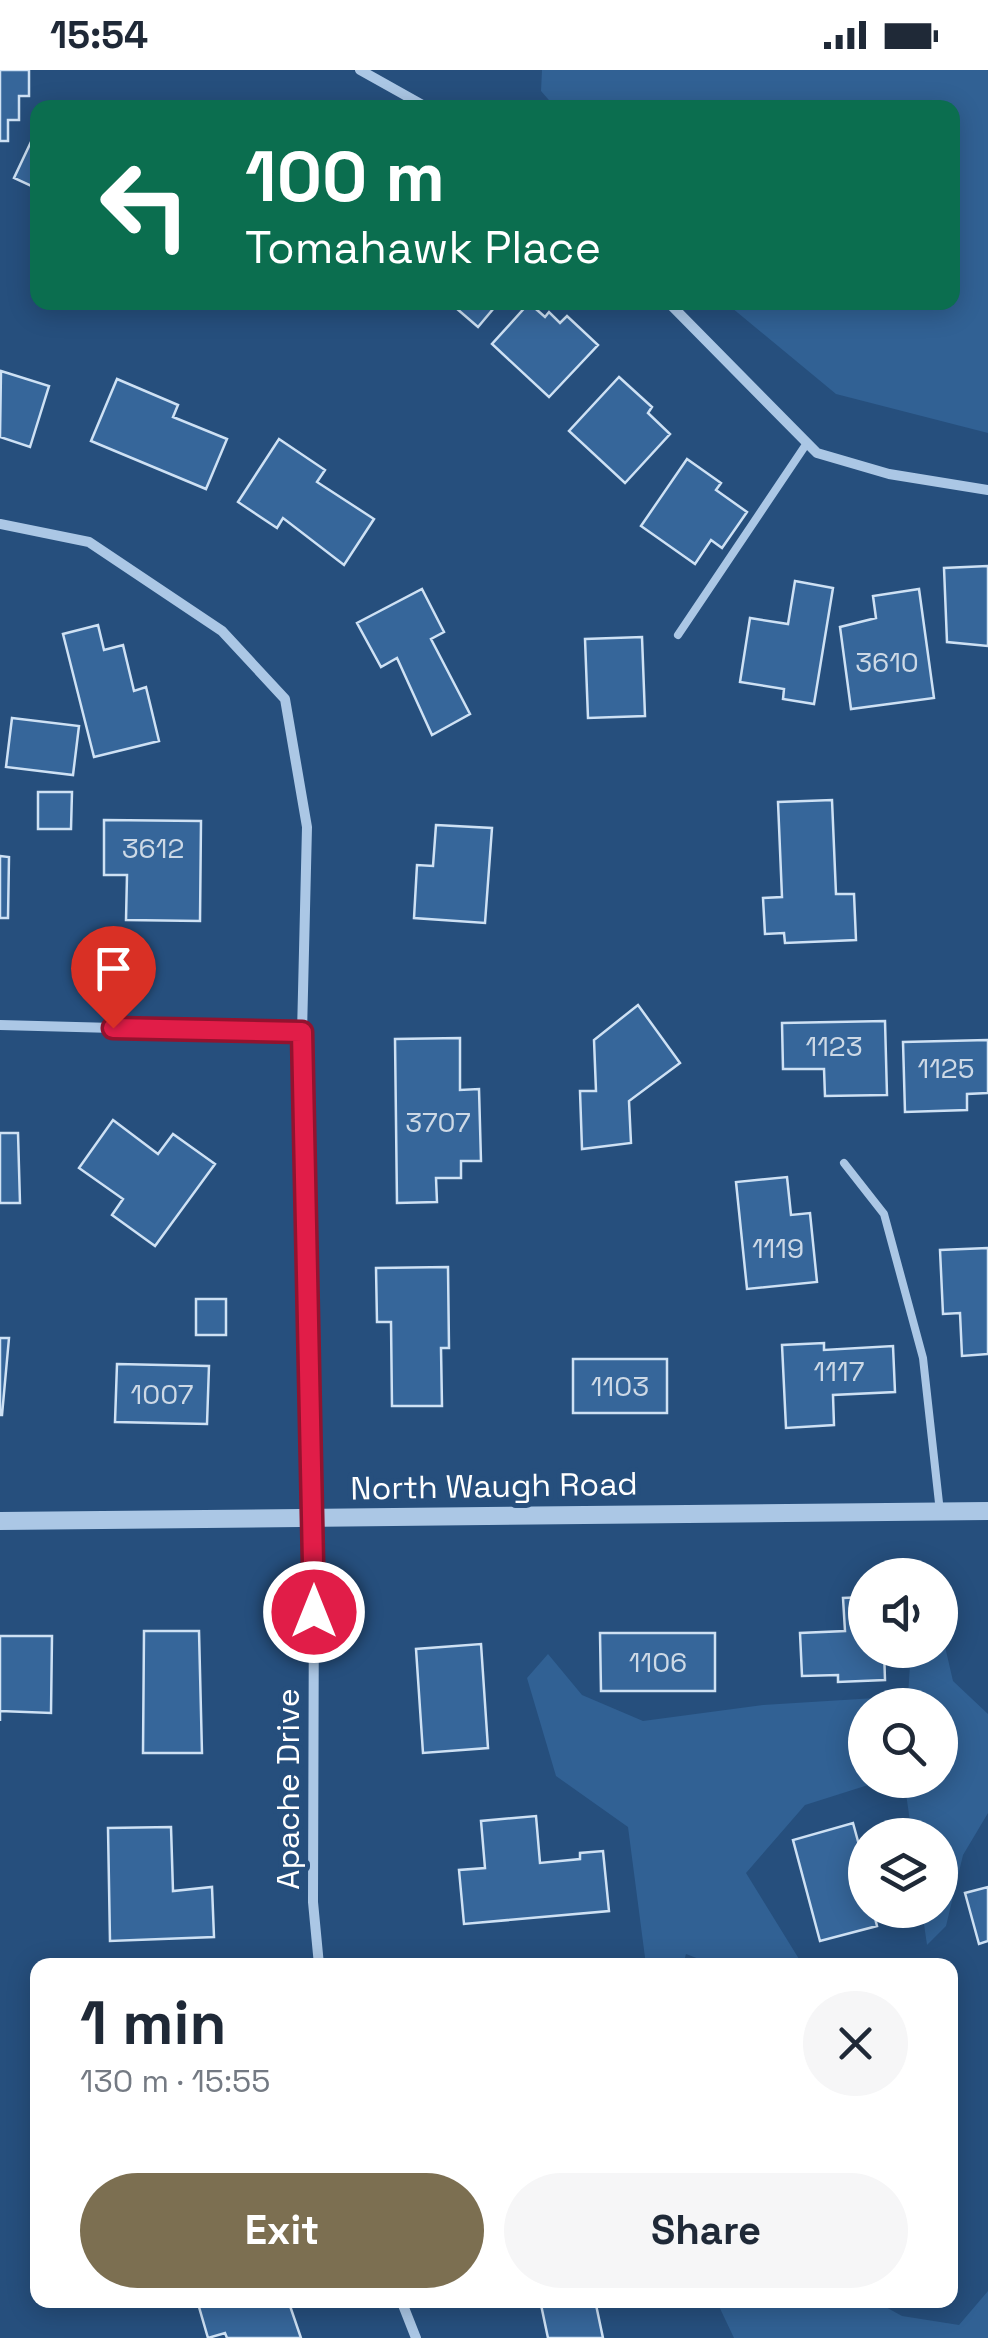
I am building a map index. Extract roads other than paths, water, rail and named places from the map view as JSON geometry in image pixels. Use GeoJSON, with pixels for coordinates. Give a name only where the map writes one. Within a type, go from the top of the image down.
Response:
{"type":"FeatureCollection","features":[{"type":"Feature","properties":{"kind":"street"},"geometry":{"type":"LineString","coordinates":[[360,70],[414,100]]}},
{"type":"Feature","properties":{"kind":"street"},"geometry":{"type":"LineString","coordinates":[[676,310],[818,453],[889,474],[988,490]]}},
{"type":"Feature","properties":{"kind":"street","name":"Apache Drive"},"geometry":{"type":"LineString","coordinates":[[0,524],[89,542],[222,631],[285,699],[307,827],[302,1032],[312,1518],[313,1902],[319,1958]]}},
{"type":"Feature","properties":{"kind":"street"},"geometry":{"type":"LineString","coordinates":[[0,1025],[302,1032]]}},
{"type":"Feature","properties":{"kind":"street","name":"North Waugh Road"},"geometry":{"type":"LineString","coordinates":[[0,1521],[988,1512]]}},
{"type":"Feature","properties":{"kind":"street"},"geometry":{"type":"LineString","coordinates":[[404,2308],[416,2338]]}},
{"type":"Feature","properties":{"kind":"lane"},"geometry":{"type":"LineString","coordinates":[[678,636],[807,443]]}},
{"type":"Feature","properties":{"kind":"lane"},"geometry":{"type":"LineString","coordinates":[[844,1163],[884,1214],[923,1358],[940,1512]]}}]}
